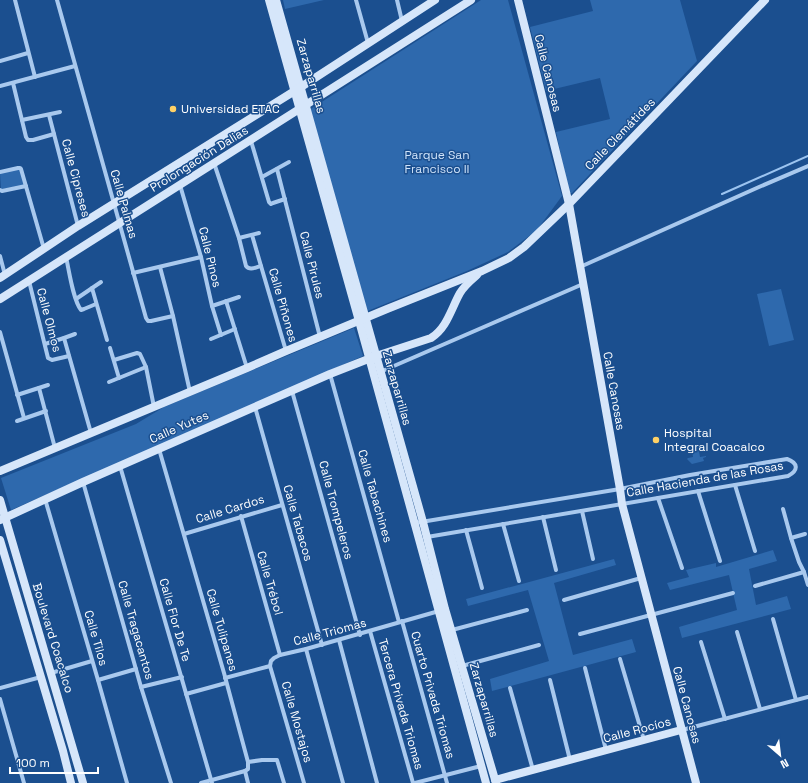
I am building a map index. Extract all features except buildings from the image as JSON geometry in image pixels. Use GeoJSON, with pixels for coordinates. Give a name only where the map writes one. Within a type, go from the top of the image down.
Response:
{"type":"FeatureCollection","features":[{"type":"Feature","properties":{"kind":"main road","name":"Zarzaparrillas"},"geometry":{"type":"LineString","coordinates":[[269,0],[303,107],[419,522]]}},
{"type":"Feature","properties":{"kind":"main road","name":"Zarzaparrillas"},"geometry":{"type":"LineString","coordinates":[[276,0],[297,89]]}},
{"type":"Feature","properties":{"kind":"main road","name":"Prolongación Dalias"},"geometry":{"type":"LineString","coordinates":[[2,276],[78,226],[114,205],[435,0]]}},
{"type":"Feature","properties":{"kind":"main road","name":"Prolongación Dalias"},"geometry":{"type":"LineString","coordinates":[[0,299],[471,0]]}},
{"type":"Feature","properties":{"kind":"main road","name":"Calle Canosas"},"geometry":{"type":"LineString","coordinates":[[518,0],[568,204],[622,504],[696,783]]}},
{"type":"Feature","properties":{"kind":"main road","name":"Calle Clemátides"},"geometry":{"type":"LineString","coordinates":[[362,319],[482,271],[509,258],[524,247],[568,204],[765,0]]}},
{"type":"Feature","properties":{"kind":"main road","name":"Calle Clemátides"},"geometry":{"type":"LineString","coordinates":[[373,357],[431,338],[438,333],[443,327],[463,288],[482,271]]}},
{"type":"Feature","properties":{"kind":"main road"},"geometry":{"type":"LineString","coordinates":[[0,477],[92,433],[362,319]]}},
{"type":"Feature","properties":{"kind":"main road","name":"Zarzaparrillas"},"geometry":{"type":"LineString","coordinates":[[373,357],[380,372],[486,783]]}},
{"type":"Feature","properties":{"kind":"main road","name":"Calle Yutes"},"geometry":{"type":"LineString","coordinates":[[3,519],[83,482],[330,374],[373,357]]}},
{"type":"Feature","properties":{"kind":"main road"},"geometry":{"type":"LineString","coordinates":[[0,471],[114,428],[152,408]]}},
{"type":"Feature","properties":{"kind":"main road","name":"Boulevard Coacalco"},"geometry":{"type":"LineString","coordinates":[[0,500],[3,519],[51,673],[83,783]]}},
{"type":"Feature","properties":{"kind":"main road","name":"Boulevard Coacalco"},"geometry":{"type":"LineString","coordinates":[[0,540],[71,783]]}},
{"type":"Feature","properties":{"kind":"main road","name":"Zarzaparrillas"},"geometry":{"type":"LineString","coordinates":[[442,610],[452,630],[496,781]]}},
{"type":"Feature","properties":{"kind":"main road","name":"Calle Rocíos"},"geometry":{"type":"LineString","coordinates":[[496,781],[681,730]]}},
{"type":"Feature","properties":{"kind":"street"},"geometry":{"type":"LineString","coordinates":[[15,0],[35,77]]}},
{"type":"Feature","properties":{"kind":"street","name":"Calle Palmas"},"geometry":{"type":"LineString","coordinates":[[57,0],[146,318],[148,321],[151,321],[174,316]]}},
{"type":"Feature","properties":{"kind":"street"},"geometry":{"type":"LineString","coordinates":[[356,0],[369,43]]}},
{"type":"Feature","properties":{"kind":"street"},"geometry":{"type":"LineString","coordinates":[[397,0],[402,21]]}},
{"type":"Feature","properties":{"kind":"street"},"geometry":{"type":"LineString","coordinates":[[0,61],[28,53]]}},
{"type":"Feature","properties":{"kind":"street"},"geometry":{"type":"LineString","coordinates":[[0,86],[75,66]]}},
{"type":"Feature","properties":{"kind":"street","name":"Calle Cipreses"},"geometry":{"type":"LineString","coordinates":[[13,83],[28,140],[54,134]]}},
{"type":"Feature","properties":{"kind":"street"},"geometry":{"type":"LineString","coordinates":[[22,120],[60,112]]}},
{"type":"Feature","properties":{"kind":"street","name":"Calle Cipreses"},"geometry":{"type":"LineString","coordinates":[[49,115],[78,226]]}},
{"type":"Feature","properties":{"kind":"street"},"geometry":{"type":"LineString","coordinates":[[251,140],[269,202],[273,204],[285,199]]}},
{"type":"Feature","properties":{"kind":"street"},"geometry":{"type":"LineString","coordinates":[[262,177],[289,162]]}},
{"type":"Feature","properties":{"kind":"street","name":"Calle Piñones"},"geometry":{"type":"LineString","coordinates":[[214,163],[239,238],[246,266],[250,269],[261,266]]}},
{"type":"Feature","properties":{"kind":"street"},"geometry":{"type":"LineString","coordinates":[[580,267],[808,166]]}},
{"type":"Feature","properties":{"kind":"street"},"geometry":{"type":"LineString","coordinates":[[0,172],[20,168],[44,249]]}},
{"type":"Feature","properties":{"kind":"street","name":"Calle Pirules"},"geometry":{"type":"LineString","coordinates":[[277,169],[320,337]]}},
{"type":"Feature","properties":{"kind":"street","name":"Calle Pinos"},"geometry":{"type":"LineString","coordinates":[[180,184],[221,335]]}},
{"type":"Feature","properties":{"kind":"street"},"geometry":{"type":"LineString","coordinates":[[0,190],[2,191],[26,186]]}},
{"type":"Feature","properties":{"kind":"street"},"geometry":{"type":"LineString","coordinates":[[239,238],[259,233]]}},
{"type":"Feature","properties":{"kind":"street","name":"Calle Piñones"},"geometry":{"type":"LineString","coordinates":[[252,235],[286,351]]}},
{"type":"Feature","properties":{"kind":"street"},"geometry":{"type":"LineString","coordinates":[[0,256],[2,276]]}},
{"type":"Feature","properties":{"kind":"street"},"geometry":{"type":"LineString","coordinates":[[66,257],[79,308],[81,310],[96,304]]}},
{"type":"Feature","properties":{"kind":"street"},"geometry":{"type":"LineString","coordinates":[[133,273],[201,257]]}},
{"type":"Feature","properties":{"kind":"street"},"geometry":{"type":"LineString","coordinates":[[160,267],[174,316],[190,392]]}},
{"type":"Feature","properties":{"kind":"street","name":"Calle Olmos"},"geometry":{"type":"LineString","coordinates":[[28,280],[49,359],[52,360],[69,356],[92,433]]}},
{"type":"Feature","properties":{"kind":"street"},"geometry":{"type":"LineString","coordinates":[[76,299],[101,282]]}},
{"type":"Feature","properties":{"kind":"street"},"geometry":{"type":"LineString","coordinates":[[380,372],[583,284]]}},
{"type":"Feature","properties":{"kind":"street"},"geometry":{"type":"LineString","coordinates":[[92,288],[107,340]]}},
{"type":"Feature","properties":{"kind":"street"},"geometry":{"type":"LineString","coordinates":[[212,306],[239,297]]}},
{"type":"Feature","properties":{"kind":"street"},"geometry":{"type":"LineString","coordinates":[[226,301],[247,368]]}},
{"type":"Feature","properties":{"kind":"street"},"geometry":{"type":"LineString","coordinates":[[211,338],[235,329]]}},
{"type":"Feature","properties":{"kind":"street"},"geometry":{"type":"LineString","coordinates":[[0,332],[24,418]]}},
{"type":"Feature","properties":{"kind":"street"},"geometry":{"type":"LineString","coordinates":[[45,344],[74,334]]}},
{"type":"Feature","properties":{"kind":"street"},"geometry":{"type":"LineString","coordinates":[[64,338],[69,356]]}},
{"type":"Feature","properties":{"kind":"street"},"geometry":{"type":"LineString","coordinates":[[110,348],[119,378]]}},
{"type":"Feature","properties":{"kind":"street"},"geometry":{"type":"LineString","coordinates":[[114,360],[137,353],[142,356],[146,367],[152,408]]}},
{"type":"Feature","properties":{"kind":"street"},"geometry":{"type":"LineString","coordinates":[[109,382],[146,367]]}},
{"type":"Feature","properties":{"kind":"street","name":"Calle Tabachines"},"geometry":{"type":"LineString","coordinates":[[330,374],[401,622]]}},
{"type":"Feature","properties":{"kind":"street"},"geometry":{"type":"LineString","coordinates":[[17,395],[48,386]]}},
{"type":"Feature","properties":{"kind":"street"},"geometry":{"type":"LineString","coordinates":[[39,388],[55,451]]}},
{"type":"Feature","properties":{"kind":"street","name":"Calle Trompeleros"},"geometry":{"type":"LineString","coordinates":[[292,391],[360,634]]}},
{"type":"Feature","properties":{"kind":"street","name":"Calle Tabacos"},"geometry":{"type":"LineString","coordinates":[[255,407],[322,645]]}},
{"type":"Feature","properties":{"kind":"street"},"geometry":{"type":"LineString","coordinates":[[17,421],[46,411]]}},
{"type":"Feature","properties":{"kind":"street","name":"Calle Tulipanes"},"geometry":{"type":"LineString","coordinates":[[159,449],[248,762]]}},
{"type":"Feature","properties":{"kind":"street","name":"Calle Hacienda de las Rosas"},"geometry":{"type":"LineString","coordinates":[[419,522],[620,489],[690,475],[787,459],[796,465],[794,472],[788,476],[423,538]]}},
{"type":"Feature","properties":{"kind":"street","name":"Calle Flor De Te"},"geometry":{"type":"LineString","coordinates":[[120,466],[212,781]]}},
{"type":"Feature","properties":{"kind":"street","name":"Calle Tragacantos"},"geometry":{"type":"LineString","coordinates":[[83,482],[141,687],[171,783]]}},
{"type":"Feature","properties":{"kind":"street"},"geometry":{"type":"LineString","coordinates":[[735,485],[755,551]]}},
{"type":"Feature","properties":{"kind":"street"},"geometry":{"type":"LineString","coordinates":[[698,491],[720,561]]}},
{"type":"Feature","properties":{"kind":"street"},"geometry":{"type":"LineString","coordinates":[[658,498],[682,568]]}},
{"type":"Feature","properties":{"kind":"street","name":"Calle Tilos"},"geometry":{"type":"LineString","coordinates":[[45,499],[127,783]]}},
{"type":"Feature","properties":{"kind":"street","name":"Calle Cardos"},"geometry":{"type":"LineString","coordinates":[[184,534],[282,504]]}},
{"type":"Feature","properties":{"kind":"street"},"geometry":{"type":"LineString","coordinates":[[783,509],[791,538],[808,585]]}},
{"type":"Feature","properties":{"kind":"street"},"geometry":{"type":"LineString","coordinates":[[582,511],[593,558]]}},
{"type":"Feature","properties":{"kind":"street","name":"Calle Trébol"},"geometry":{"type":"LineString","coordinates":[[241,516],[280,655]]}},
{"type":"Feature","properties":{"kind":"street"},"geometry":{"type":"LineString","coordinates":[[543,518],[556,570]]}},
{"type":"Feature","properties":{"kind":"street"},"geometry":{"type":"LineString","coordinates":[[503,524],[519,581]]}},
{"type":"Feature","properties":{"kind":"street"},"geometry":{"type":"LineString","coordinates":[[466,530],[482,588]]}},
{"type":"Feature","properties":{"kind":"street"},"geometry":{"type":"LineString","coordinates":[[791,538],[806,534]]}},
{"type":"Feature","properties":{"kind":"street"},"geometry":{"type":"LineString","coordinates":[[756,586],[804,572]]}},
{"type":"Feature","properties":{"kind":"street"},"geometry":{"type":"LineString","coordinates":[[564,600],[641,578]]}},
{"type":"Feature","properties":{"kind":"street"},"geometry":{"type":"LineString","coordinates":[[580,634],[733,593]]}},
{"type":"Feature","properties":{"kind":"street","name":"Calle Triomas"},"geometry":{"type":"LineString","coordinates":[[270,666],[271,661],[280,655],[306,650],[442,610]]}},
{"type":"Feature","properties":{"kind":"street"},"geometry":{"type":"LineString","coordinates":[[452,630],[527,610]]}},
{"type":"Feature","properties":{"kind":"street"},"geometry":{"type":"LineString","coordinates":[[773,619],[796,700]]}},
{"type":"Feature","properties":{"kind":"street","name":"Cuarto Privada Triomas"},"geometry":{"type":"LineString","coordinates":[[401,622],[447,783]]}},
{"type":"Feature","properties":{"kind":"street","name":"Tercera Privada Triomas"},"geometry":{"type":"LineString","coordinates":[[370,631],[414,783]]}},
{"type":"Feature","properties":{"kind":"street"},"geometry":{"type":"LineString","coordinates":[[737,632],[760,709]]}},
{"type":"Feature","properties":{"kind":"street"},"geometry":{"type":"LineString","coordinates":[[339,640],[378,783]]}},
{"type":"Feature","properties":{"kind":"street"},"geometry":{"type":"LineString","coordinates":[[701,642],[725,719]]}},
{"type":"Feature","properties":{"kind":"street"},"geometry":{"type":"LineString","coordinates":[[462,666],[539,645]]}},
{"type":"Feature","properties":{"kind":"street"},"geometry":{"type":"LineString","coordinates":[[306,650],[343,783]]}},
{"type":"Feature","properties":{"kind":"street"},"geometry":{"type":"LineString","coordinates":[[620,658],[644,740]]}},
{"type":"Feature","properties":{"kind":"street"},"geometry":{"type":"LineString","coordinates":[[51,673],[92,661]]}},
{"type":"Feature","properties":{"kind":"street"},"geometry":{"type":"LineString","coordinates":[[225,678],[270,666]]}},
{"type":"Feature","properties":{"kind":"street","name":"Calle Mostajos"},"geometry":{"type":"LineString","coordinates":[[270,666],[304,783]]}},
{"type":"Feature","properties":{"kind":"street"},"geometry":{"type":"LineString","coordinates":[[585,668],[606,750]]}},
{"type":"Feature","properties":{"kind":"street"},"geometry":{"type":"LineString","coordinates":[[98,680],[136,669]]}},
{"type":"Feature","properties":{"kind":"street"},"geometry":{"type":"LineString","coordinates":[[0,688],[41,677]]}},
{"type":"Feature","properties":{"kind":"street"},"geometry":{"type":"LineString","coordinates":[[141,687],[182,677]]}},
{"type":"Feature","properties":{"kind":"street"},"geometry":{"type":"LineString","coordinates":[[550,680],[570,760]]}},
{"type":"Feature","properties":{"kind":"street"},"geometry":{"type":"LineString","coordinates":[[186,694],[226,683]]}},
{"type":"Feature","properties":{"kind":"street"},"geometry":{"type":"LineString","coordinates":[[510,688],[533,770]]}},
{"type":"Feature","properties":{"kind":"street","name":"Calle Rocíos"},"geometry":{"type":"LineString","coordinates":[[681,730],[808,696]]}},
{"type":"Feature","properties":{"kind":"street"},"geometry":{"type":"LineString","coordinates":[[0,699],[24,783]]}},
{"type":"Feature","properties":{"kind":"street"},"geometry":{"type":"LineString","coordinates":[[201,783],[245,771],[248,769],[248,762],[278,760],[284,783]]}},
{"type":"Feature","properties":{"kind":"street"},"geometry":{"type":"LineString","coordinates":[[414,783],[481,766]]}},
{"type":"Feature","properties":{"kind":"street"},"geometry":{"type":"LineString","coordinates":[[245,771],[248,783]]}},
{"type":"Feature","properties":{"kind":"green space"},"geometry":{"type":"Polygon","coordinates":[[[283,0],[324,0],[285,9],[283,0]]]}},
{"type":"Feature","properties":{"kind":"green space","name":"Parque San Francisco II"},"geometry":{"type":"Polygon","coordinates":[[[481,0],[508,0],[562,196],[537,230],[508,252],[467,271],[365,312],[306,112],[481,0]]]}},
{"type":"Feature","properties":{"kind":"green space"},"geometry":{"type":"Polygon","coordinates":[[[590,0],[680,0],[697,61],[572,193],[569,193],[556,132],[610,119],[600,78],[546,91],[530,27],[593,11],[590,0]]]}},
{"type":"Feature","properties":{"kind":"green space"},"geometry":{"type":"Polygon","coordinates":[[[20,169],[25,185],[1,189],[0,173],[20,169]]]}},
{"type":"Feature","properties":{"kind":"green space"},"geometry":{"type":"Polygon","coordinates":[[[781,289],[794,340],[769,346],[757,294],[781,289]]]}},
{"type":"Feature","properties":{"kind":"green space"},"geometry":{"type":"Polygon","coordinates":[[[354,328],[363,356],[11,510],[1,478],[136,424],[164,407],[354,328]]]}},
{"type":"Feature","properties":{"kind":"green space"},"geometry":{"type":"Polygon","coordinates":[[[698,445],[700,457],[706,456],[703,458],[704,461],[692,464],[687,459],[693,457],[692,450],[668,453],[694,449],[693,446],[698,445]]]}},
{"type":"Feature","properties":{"kind":"green space"},"geometry":{"type":"Polygon","coordinates":[[[773,550],[777,561],[749,569],[756,605],[787,596],[791,609],[682,638],[679,627],[737,610],[729,575],[670,590],[667,583],[689,577],[686,570],[716,563],[716,567],[773,550]]]}},
{"type":"Feature","properties":{"kind":"green space"},"geometry":{"type":"Polygon","coordinates":[[[614,559],[616,565],[554,583],[573,655],[632,639],[636,652],[492,691],[490,679],[549,661],[528,590],[468,606],[466,599],[614,559]]]}},
{"type":"Feature","properties":{"kind":"waterway"},"geometry":{"type":"LineString","coordinates":[[722,194],[808,156]]}},
{"type":"Feature","properties":{"kind":"place","name":"Universidad ETAC"},"geometry":{"type":"Point","coordinates":[173,109]}},
{"type":"Feature","properties":{"kind":"place","name":"Hospital Integral Coacalco"},"geometry":{"type":"Point","coordinates":[656,440]}}]}
